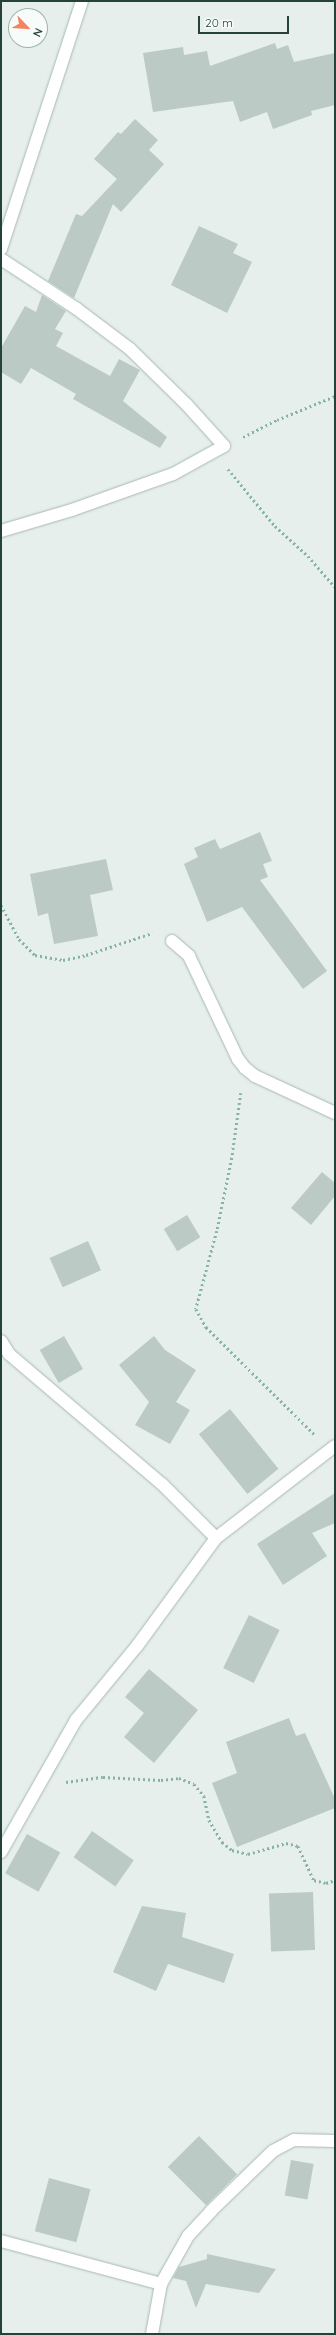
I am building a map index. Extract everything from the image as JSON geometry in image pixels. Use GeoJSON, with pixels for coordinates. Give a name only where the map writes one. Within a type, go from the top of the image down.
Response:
{"type":"FeatureCollection","features":[{"type":"Feature","properties":{"kind":"street"},"geometry":{"type":"LineString","coordinates":[[1,249],[82,1]]}},
{"type":"Feature","properties":{"kind":"street"},"geometry":{"type":"LineString","coordinates":[[1,259],[77,309],[130,350],[187,405],[224,446],[173,474],[72,510],[1,531]]}},
{"type":"Feature","properties":{"kind":"street"},"geometry":{"type":"LineString","coordinates":[[172,941],[189,956],[238,1060],[245,1068],[255,1076],[335,1113]]}},
{"type":"Feature","properties":{"kind":"street"},"geometry":{"type":"LineString","coordinates":[[1,1341],[8,1354],[162,1484],[216,1538]]}},
{"type":"Feature","properties":{"kind":"street"},"geometry":{"type":"LineString","coordinates":[[1,1850],[39,1788],[76,1720],[137,1646],[216,1538],[332,1448]]}},
{"type":"Feature","properties":{"kind":"street"},"geometry":{"type":"LineString","coordinates":[[152,2334],[162,2284],[188,2236],[273,2151],[294,2140],[335,2140]]}},
{"type":"Feature","properties":{"kind":"street"},"geometry":{"type":"LineString","coordinates":[[1,2241],[162,2284]]}},
{"type":"Feature","properties":{"kind":"path"},"geometry":{"type":"LineString","coordinates":[[224,446],[277,420],[335,396]]}},
{"type":"Feature","properties":{"kind":"path"},"geometry":{"type":"LineString","coordinates":[[213,452],[275,526],[308,556],[335,587]]}},
{"type":"Feature","properties":{"kind":"path"},"geometry":{"type":"LineString","coordinates":[[1,905],[19,939],[35,956],[63,960],[86,956],[150,932],[172,941]]}},
{"type":"Feature","properties":{"kind":"path"},"geometry":{"type":"LineString","coordinates":[[245,1068],[232,1158],[217,1231],[196,1309],[206,1327],[332,1448]]}},
{"type":"Feature","properties":{"kind":"path"},"geometry":{"type":"LineString","coordinates":[[39,1788],[82,1778],[124,1776],[160,1780],[180,1778],[194,1784],[204,1796],[209,1820],[222,1842],[232,1850],[248,1854],[286,1843],[298,1846],[314,1880],[326,1883],[335,1880]]}},
{"type":"Feature","properties":{"kind":"building"},"geometry":{"type":"Polygon","coordinates":[[[275,43],[277,49],[288,45],[294,62],[335,53],[335,105],[311,111],[312,115],[273,129],[267,112],[240,122],[233,101],[153,112],[143,53],[183,47],[184,55],[207,51],[210,66],[275,43]]]}},
{"type":"Feature","properties":{"kind":"building"},"geometry":{"type":"Polygon","coordinates":[[[135,119],[158,140],[149,150],[164,164],[121,212],[113,204],[74,298],[48,281],[76,214],[82,216],[117,179],[94,159],[118,132],[121,134],[135,119]]]}},
{"type":"Feature","properties":{"kind":"building"},"geometry":{"type":"Polygon","coordinates":[[[199,226],[238,244],[233,253],[252,262],[227,313],[171,285],[199,226]]]}},
{"type":"Feature","properties":{"kind":"building"},"geometry":{"type":"Polygon","coordinates":[[[42,295],[66,311],[55,329],[63,333],[56,346],[110,376],[119,359],[140,370],[123,401],[167,437],[160,448],[73,399],[76,394],[31,368],[21,384],[1,372],[1,348],[25,306],[36,312],[42,295]]]}},
{"type":"Feature","properties":{"kind":"building"},"geometry":{"type":"Polygon","coordinates":[[[260,832],[272,861],[263,864],[268,877],[260,880],[327,971],[303,989],[242,907],[207,922],[184,864],[198,857],[194,848],[215,839],[220,849],[260,832]]]}},
{"type":"Feature","properties":{"kind":"building"},"geometry":{"type":"Polygon","coordinates":[[[106,859],[113,890],[90,895],[98,936],[54,944],[48,913],[38,916],[30,874],[106,859]]]}},
{"type":"Feature","properties":{"kind":"building"},"geometry":{"type":"Polygon","coordinates":[[[322,1172],[335,1183],[335,1196],[311,1225],[291,1208],[322,1172]]]}},
{"type":"Feature","properties":{"kind":"building"},"geometry":{"type":"Polygon","coordinates":[[[187,1215],[200,1237],[177,1251],[164,1229],[187,1215]]]}},
{"type":"Feature","properties":{"kind":"building"},"geometry":{"type":"Polygon","coordinates":[[[88,1241],[101,1270],[63,1287],[50,1258],[88,1241]]]}},
{"type":"Feature","properties":{"kind":"building"},"geometry":{"type":"Polygon","coordinates":[[[64,1336],[83,1369],[59,1383],[40,1350],[64,1336]]]}},
{"type":"Feature","properties":{"kind":"building"},"geometry":{"type":"Polygon","coordinates":[[[154,1336],[165,1350],[196,1370],[176,1402],[190,1410],[170,1444],[135,1425],[149,1402],[119,1365],[154,1336]]]}},
{"type":"Feature","properties":{"kind":"building"},"geometry":{"type":"Polygon","coordinates":[[[230,1409],[278,1469],[247,1494],[199,1434],[230,1409]]]}},
{"type":"Feature","properties":{"kind":"building"},"geometry":{"type":"Polygon","coordinates":[[[335,1493],[335,1523],[312,1533],[327,1556],[283,1585],[257,1544],[335,1493]]]}},
{"type":"Feature","properties":{"kind":"building"},"geometry":{"type":"Polygon","coordinates":[[[249,1615],[280,1630],[254,1683],[223,1668],[249,1615]]]}},
{"type":"Feature","properties":{"kind":"building"},"geometry":{"type":"Polygon","coordinates":[[[149,1669],[198,1710],[154,1763],[124,1737],[144,1713],[125,1697],[149,1669]]]}},
{"type":"Feature","properties":{"kind":"building"},"geometry":{"type":"Polygon","coordinates":[[[289,1718],[296,1736],[305,1733],[335,1799],[335,1808],[237,1847],[212,1783],[237,1773],[226,1742],[289,1718]]]}},
{"type":"Feature","properties":{"kind":"building"},"geometry":{"type":"Polygon","coordinates":[[[92,1831],[134,1860],[115,1886],[74,1857],[92,1831]]]}},
{"type":"Feature","properties":{"kind":"building"},"geometry":{"type":"Polygon","coordinates":[[[27,1834],[60,1852],[38,1892],[5,1873],[27,1834]]]}},
{"type":"Feature","properties":{"kind":"building"},"geometry":{"type":"Polygon","coordinates":[[[313,1892],[315,1950],[271,1952],[269,1894],[313,1892]]]}},
{"type":"Feature","properties":{"kind":"building"},"geometry":{"type":"Polygon","coordinates":[[[142,1906],[186,1913],[182,1937],[234,1954],[224,1983],[168,1964],[156,1991],[113,1972],[142,1906]]]}},
{"type":"Feature","properties":{"kind":"building"},"geometry":{"type":"Polygon","coordinates":[[[199,2136],[237,2174],[206,2205],[168,2167],[199,2136]]]}},
{"type":"Feature","properties":{"kind":"building"},"geometry":{"type":"Polygon","coordinates":[[[291,2160],[314,2164],[307,2199],[285,2195],[291,2160]]]}},
{"type":"Feature","properties":{"kind":"building"},"geometry":{"type":"Polygon","coordinates":[[[49,2178],[91,2189],[76,2242],[35,2231],[49,2178]]]}},
{"type":"Feature","properties":{"kind":"building"},"geometry":{"type":"Polygon","coordinates":[[[207,2254],[276,2269],[259,2293],[206,2284],[196,2308],[186,2281],[173,2278],[179,2267],[207,2259],[207,2254]]]}}]}
